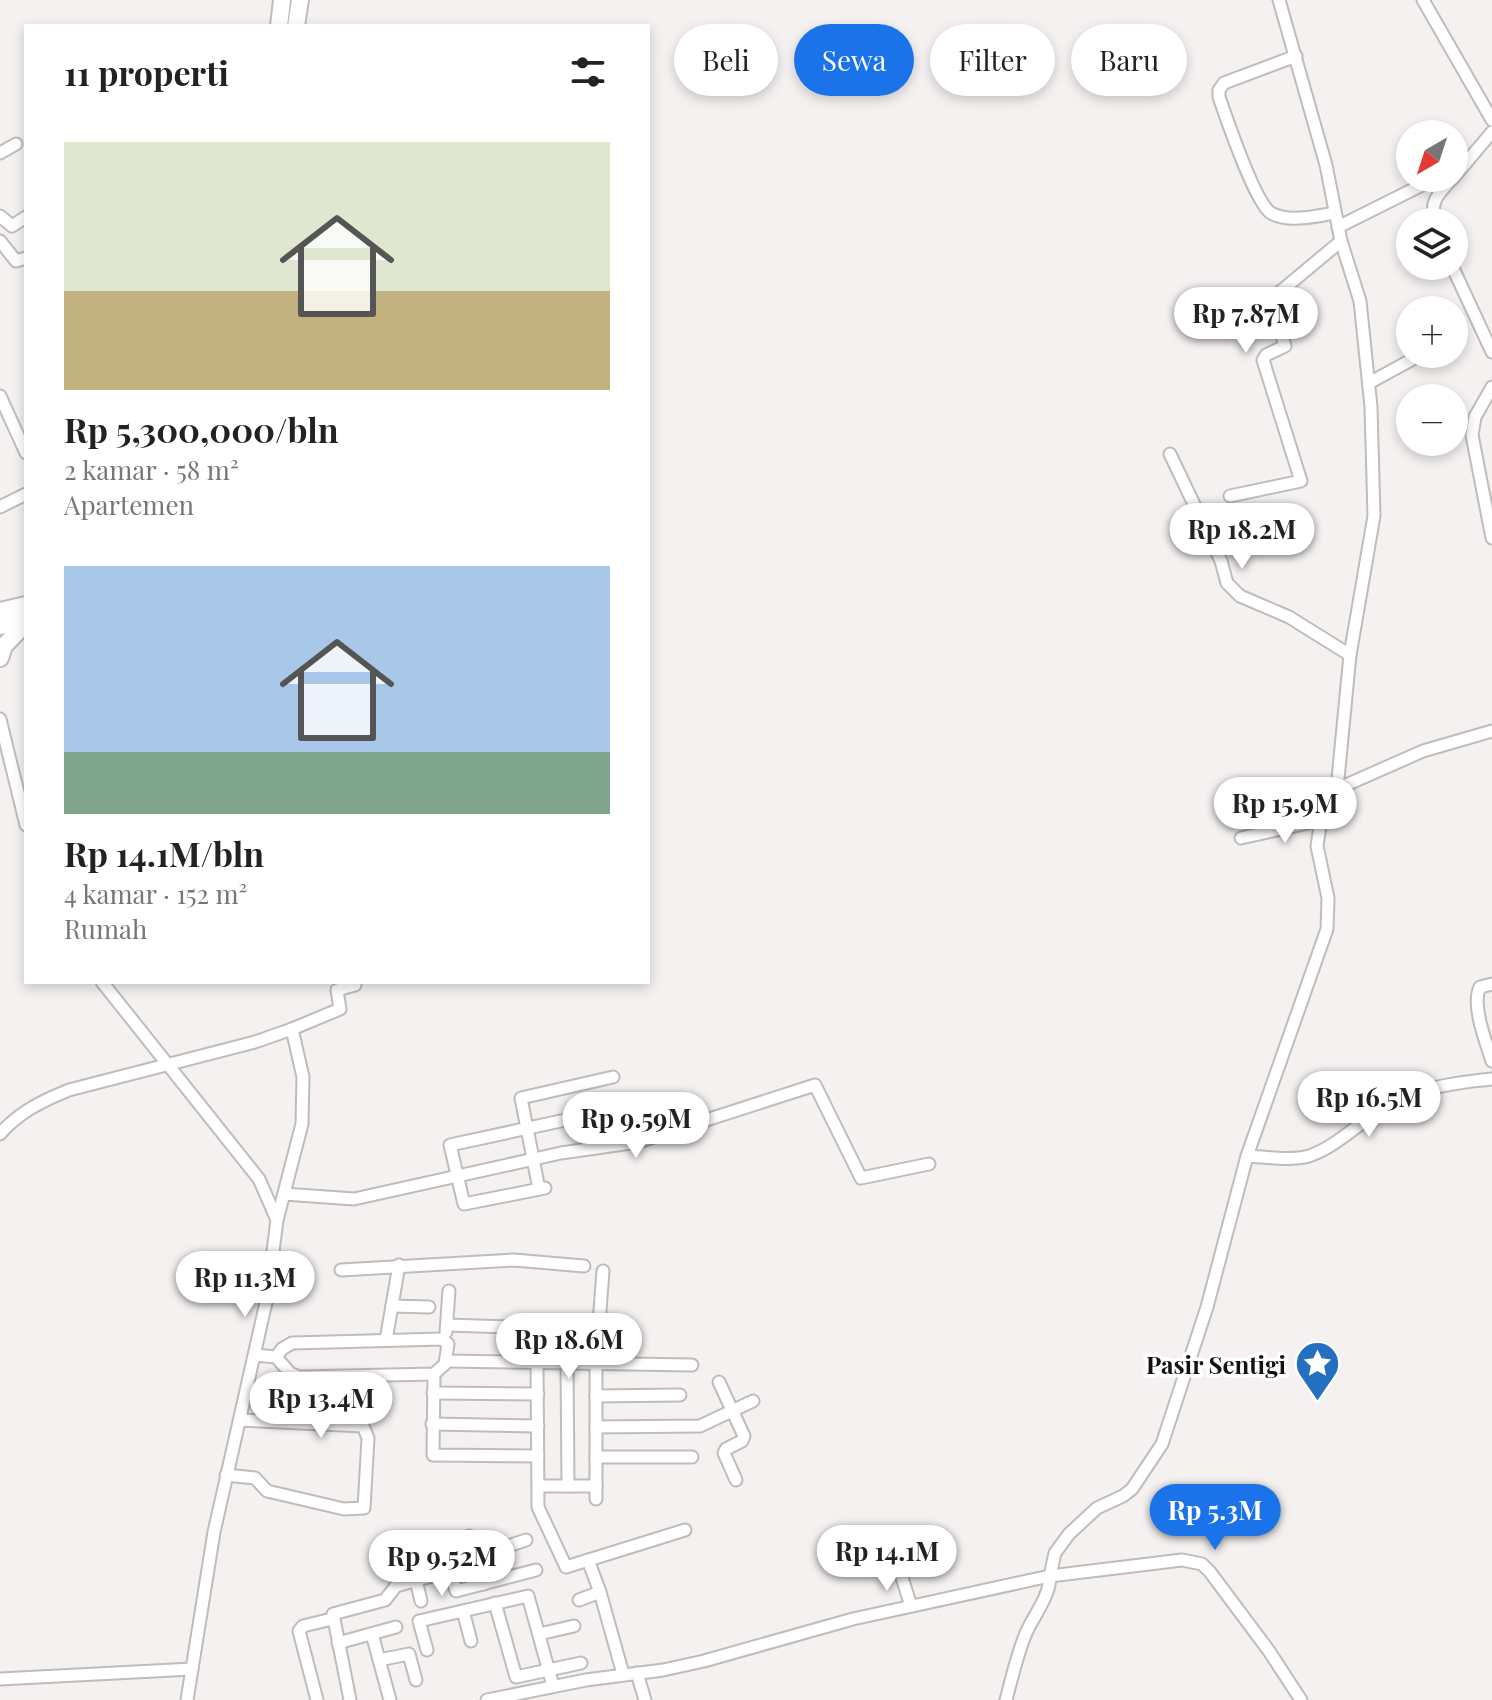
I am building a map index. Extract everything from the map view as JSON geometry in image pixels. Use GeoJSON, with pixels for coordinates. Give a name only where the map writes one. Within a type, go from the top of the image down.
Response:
{"type":"FeatureCollection","features":[{"type":"Feature","properties":{"kind":"highway"},"geometry":{"type":"LineString","coordinates":[[278,24],[279,0]]}},
{"type":"Feature","properties":{"kind":"highway"},"geometry":{"type":"LineString","coordinates":[[294,24],[297,0]]}},
{"type":"Feature","properties":{"kind":"highway"},"geometry":{"type":"LineString","coordinates":[[0,599],[24,613]]}},
{"type":"Feature","properties":{"kind":"highway"},"geometry":{"type":"LineString","coordinates":[[0,611],[24,614]]}},
{"type":"Feature","properties":{"kind":"highway"},"geometry":{"type":"LineString","coordinates":[[0,626],[24,614]]}},
{"type":"Feature","properties":{"kind":"highway"},"geometry":{"type":"LineString","coordinates":[[0,658],[4,646],[24,616]]}},
{"type":"Feature","properties":{"kind":"street"},"geometry":{"type":"LineString","coordinates":[[1006,1700],[1016,1660],[1050,1584],[1055,1553],[1069,1534],[1097,1508],[1132,1489],[1162,1444],[1207,1307],[1247,1156],[1327,929],[1328,898],[1317,846],[1321,820],[1337,789],[1350,655],[1374,516],[1369,383],[1360,301],[1341,241],[1326,165],[1279,0]]}},
{"type":"Feature","properties":{"kind":"street"},"geometry":{"type":"LineString","coordinates":[[1423,0],[1492,120]]}},
{"type":"Feature","properties":{"kind":"street"},"geometry":{"type":"LineString","coordinates":[[1296,56],[1224,83],[1219,97],[1248,170],[1268,210],[1276,215],[1299,217],[1334,213]]}},
{"type":"Feature","properties":{"kind":"street"},"geometry":{"type":"LineString","coordinates":[[1468,159],[1492,132]]}},
{"type":"Feature","properties":{"kind":"street"},"geometry":{"type":"LineString","coordinates":[[0,153],[16,144]]}},
{"type":"Feature","properties":{"kind":"street"},"geometry":{"type":"LineString","coordinates":[[1338,227],[1408,192]]}},
{"type":"Feature","properties":{"kind":"street"},"geometry":{"type":"LineString","coordinates":[[0,216],[12,226],[24,218]]}},
{"type":"Feature","properties":{"kind":"street"},"geometry":{"type":"LineString","coordinates":[[0,241],[16,262],[24,259]]}},
{"type":"Feature","properties":{"kind":"street"},"geometry":{"type":"LineString","coordinates":[[1230,496],[1301,481],[1263,360],[1266,355],[1285,346],[1272,303],[1274,297],[1341,241]]}},
{"type":"Feature","properties":{"kind":"street"},"geometry":{"type":"LineString","coordinates":[[1459,280],[1492,352]]}},
{"type":"Feature","properties":{"kind":"street"},"geometry":{"type":"LineString","coordinates":[[1369,383],[1396,368]]}},
{"type":"Feature","properties":{"kind":"street"},"geometry":{"type":"LineString","coordinates":[[1492,387],[1475,417],[1472,435],[1492,538]]}},
{"type":"Feature","properties":{"kind":"street"},"geometry":{"type":"LineString","coordinates":[[0,396],[24,449]]}},
{"type":"Feature","properties":{"kind":"street"},"geometry":{"type":"LineString","coordinates":[[1170,454],[1221,561],[1227,583],[1240,596],[1289,617],[1350,655]]}},
{"type":"Feature","properties":{"kind":"street"},"geometry":{"type":"LineString","coordinates":[[0,507],[24,495]]}},
{"type":"Feature","properties":{"kind":"street"},"geometry":{"type":"LineString","coordinates":[[0,719],[24,817]]}},
{"type":"Feature","properties":{"kind":"street"},"geometry":{"type":"LineString","coordinates":[[1337,789],[1423,751],[1492,731]]}},
{"type":"Feature","properties":{"kind":"street"},"geometry":{"type":"LineString","coordinates":[[1241,838],[1321,820]]}},
{"type":"Feature","properties":{"kind":"street"},"geometry":{"type":"LineString","coordinates":[[104,984],[259,1179],[277,1220]]}},
{"type":"Feature","properties":{"kind":"street"},"geometry":{"type":"LineString","coordinates":[[1492,984],[1480,987],[1476,1000],[1492,1061]]}},
{"type":"Feature","properties":{"kind":"street"},"geometry":{"type":"LineString","coordinates":[[0,1134],[15,1117],[46,1099],[292,1029],[340,1009],[337,990],[355,985]]}},
{"type":"Feature","properties":{"kind":"street"},"geometry":{"type":"LineString","coordinates":[[187,1700],[214,1532],[255,1355],[274,1258],[277,1220],[302,1124],[303,1077],[292,1029]]}},
{"type":"Feature","properties":{"kind":"street"},"geometry":{"type":"LineString","coordinates":[[613,1077],[521,1098],[527,1128],[533,1159],[542,1189],[464,1204],[450,1145],[527,1128],[621,1108]]}},
{"type":"Feature","properties":{"kind":"street"},"geometry":{"type":"LineString","coordinates":[[1247,1156],[1295,1158],[1309,1155],[1324,1149],[1382,1109],[1413,1094],[1435,1085],[1492,1079]]}},
{"type":"Feature","properties":{"kind":"street"},"geometry":{"type":"LineString","coordinates":[[284,1194],[354,1199],[533,1159],[638,1142],[815,1085],[861,1178],[929,1164]]}},
{"type":"Feature","properties":{"kind":"street"},"geometry":{"type":"LineString","coordinates":[[341,1270],[514,1260],[584,1266]]}},
{"type":"Feature","properties":{"kind":"street"},"geometry":{"type":"LineString","coordinates":[[386,1340],[399,1265]]}},
{"type":"Feature","properties":{"kind":"street"},"geometry":{"type":"LineString","coordinates":[[539,1486],[568,1486],[596,1493],[596,1363],[603,1271]]}},
{"type":"Feature","properties":{"kind":"street"},"geometry":{"type":"LineString","coordinates":[[255,1355],[276,1357],[290,1373],[299,1377],[434,1374],[443,1368],[446,1361],[449,1291]]}},
{"type":"Feature","properties":{"kind":"street"},"geometry":{"type":"LineString","coordinates":[[392,1306],[429,1307]]}},
{"type":"Feature","properties":{"kind":"street"},"geometry":{"type":"LineString","coordinates":[[447,1325],[598,1330]]}},
{"type":"Feature","properties":{"kind":"street"},"geometry":{"type":"LineString","coordinates":[[276,1357],[292,1343],[445,1340]]}},
{"type":"Feature","properties":{"kind":"street"},"geometry":{"type":"LineString","coordinates":[[446,1361],[692,1365]]}},
{"type":"Feature","properties":{"kind":"street"},"geometry":{"type":"LineString","coordinates":[[537,1363],[540,1515],[566,1567],[685,1530]]}},
{"type":"Feature","properties":{"kind":"street"},"geometry":{"type":"LineString","coordinates":[[567,1363],[568,1486]]}},
{"type":"Feature","properties":{"kind":"street"},"geometry":{"type":"LineString","coordinates":[[434,1374],[433,1455],[538,1456]]}},
{"type":"Feature","properties":{"kind":"street"},"geometry":{"type":"LineString","coordinates":[[719,1382],[744,1436],[742,1441],[726,1449],[724,1455],[736,1480]]}},
{"type":"Feature","properties":{"kind":"street"},"geometry":{"type":"LineString","coordinates":[[433,1393],[538,1394]]}},
{"type":"Feature","properties":{"kind":"street"},"geometry":{"type":"LineString","coordinates":[[596,1396],[680,1395]]}},
{"type":"Feature","properties":{"kind":"street"},"geometry":{"type":"LineString","coordinates":[[596,1427],[700,1426],[753,1401]]}},
{"type":"Feature","properties":{"kind":"street"},"geometry":{"type":"LineString","coordinates":[[226,1475],[251,1476],[267,1491],[344,1509],[363,1508],[365,1505],[368,1438],[363,1426],[240,1420]]}},
{"type":"Feature","properties":{"kind":"street"},"geometry":{"type":"LineString","coordinates":[[432,1424],[538,1426]]}},
{"type":"Feature","properties":{"kind":"street"},"geometry":{"type":"LineString","coordinates":[[596,1457],[692,1457]]}},
{"type":"Feature","properties":{"kind":"street"},"geometry":{"type":"LineString","coordinates":[[469,1536],[484,1584]]}},
{"type":"Feature","properties":{"kind":"street"},"geometry":{"type":"LineString","coordinates":[[440,1539],[456,1591],[536,1570]]}},
{"type":"Feature","properties":{"kind":"street"},"geometry":{"type":"LineString","coordinates":[[476,1557],[526,1540]]}},
{"type":"Feature","properties":{"kind":"street"},"geometry":{"type":"LineString","coordinates":[[588,1560],[623,1674]]}},
{"type":"Feature","properties":{"kind":"street"},"geometry":{"type":"LineString","coordinates":[[487,1700],[704,1661],[853,1619],[1050,1576],[1182,1560],[1202,1564],[1269,1651],[1301,1700]]}},
{"type":"Feature","properties":{"kind":"street"},"geometry":{"type":"LineString","coordinates":[[899,1568],[911,1606]]}},
{"type":"Feature","properties":{"kind":"street"},"geometry":{"type":"LineString","coordinates":[[350,1700],[332,1619],[336,1612],[385,1600],[392,1588],[450,1571]]}},
{"type":"Feature","properties":{"kind":"street"},"geometry":{"type":"LineString","coordinates":[[416,1580],[421,1601]]}},
{"type":"Feature","properties":{"kind":"street"},"geometry":{"type":"LineString","coordinates":[[579,1600],[600,1592]]}},
{"type":"Feature","properties":{"kind":"street"},"geometry":{"type":"LineString","coordinates":[[427,1650],[419,1621],[528,1596],[553,1686]]}},
{"type":"Feature","properties":{"kind":"street"},"geometry":{"type":"LineString","coordinates":[[495,1603],[516,1677],[581,1663]]}},
{"type":"Feature","properties":{"kind":"street"},"geometry":{"type":"LineString","coordinates":[[463,1611],[471,1641]]}},
{"type":"Feature","properties":{"kind":"street"},"geometry":{"type":"LineString","coordinates":[[317,1700],[299,1631],[303,1626],[332,1619]]}},
{"type":"Feature","properties":{"kind":"street"},"geometry":{"type":"LineString","coordinates":[[539,1634],[574,1626]]}},
{"type":"Feature","properties":{"kind":"street"},"geometry":{"type":"LineString","coordinates":[[338,1643],[396,1627]]}},
{"type":"Feature","properties":{"kind":"street"},"geometry":{"type":"LineString","coordinates":[[372,1634],[390,1700]]}},
{"type":"Feature","properties":{"kind":"street"},"geometry":{"type":"LineString","coordinates":[[379,1660],[409,1654],[416,1680]]}},
{"type":"Feature","properties":{"kind":"street"},"geometry":{"type":"LineString","coordinates":[[0,1679],[192,1669]]}},
{"type":"Feature","properties":{"kind":"street"},"geometry":{"type":"LineString","coordinates":[[637,1673],[645,1700]]}},
{"type":"Feature","properties":{"kind":"place","name":"Pasir Sentigi"},"geometry":{"type":"Point","coordinates":[1317,1403]}}]}
